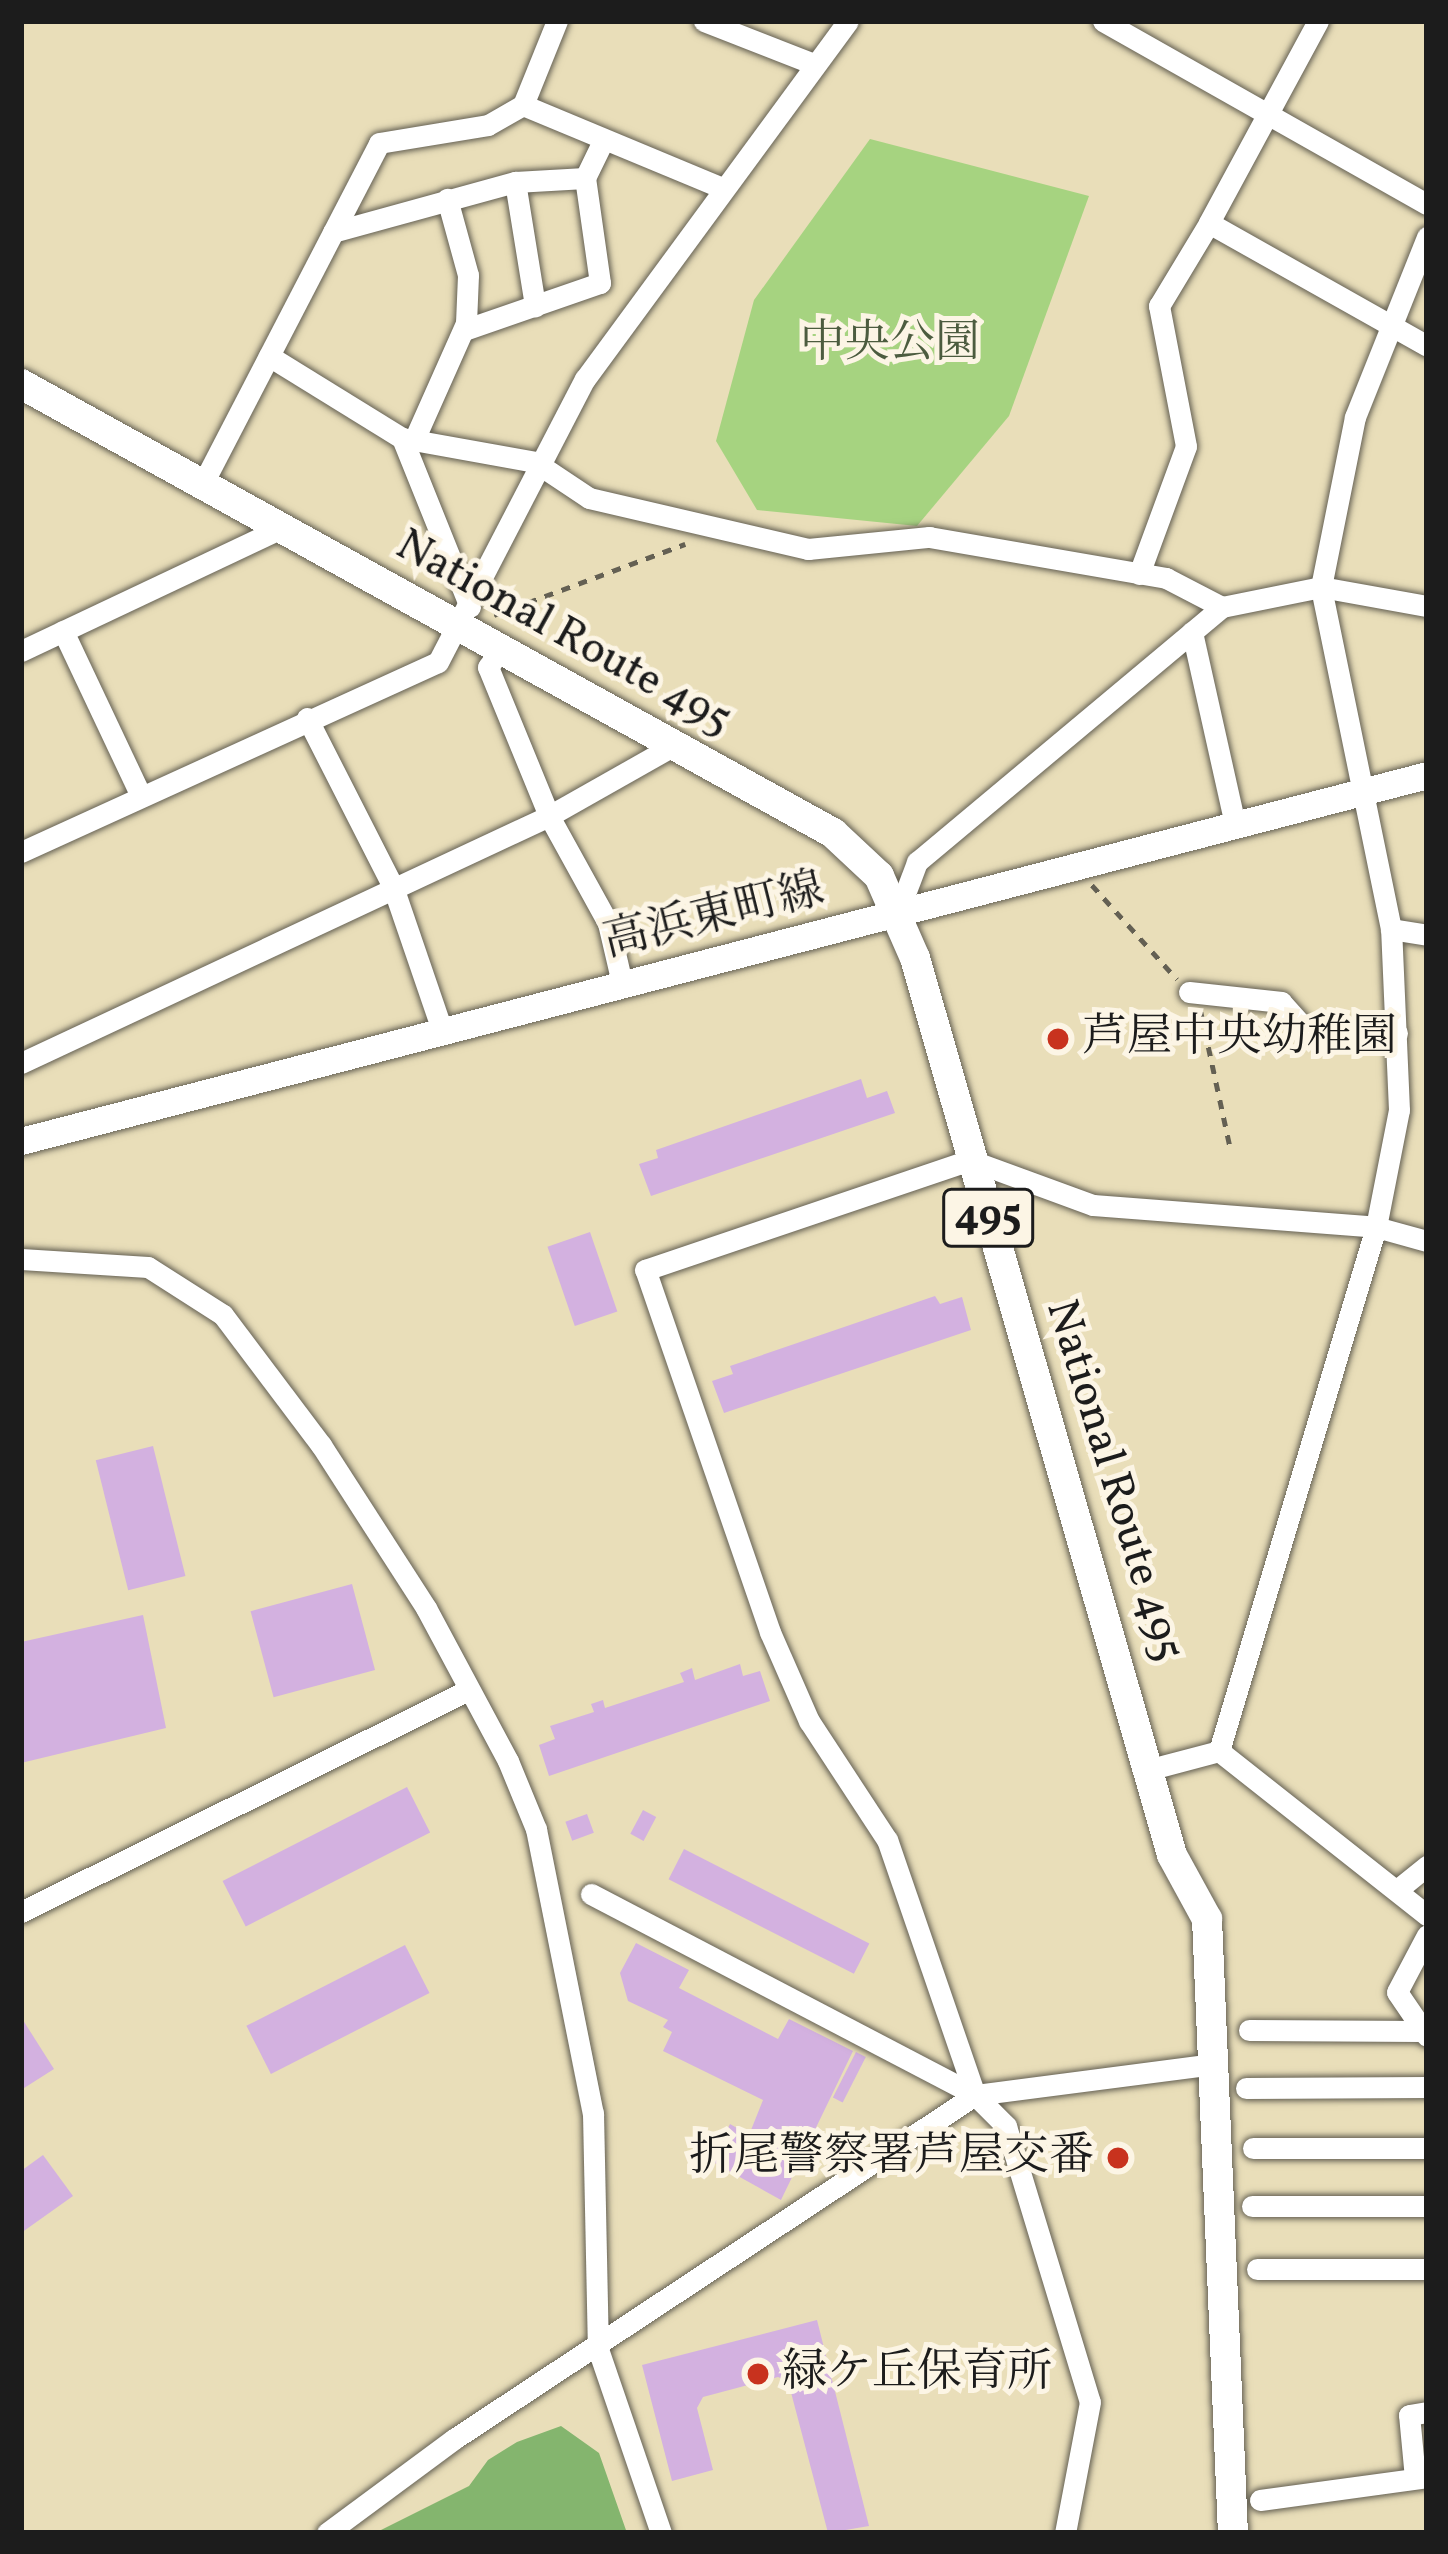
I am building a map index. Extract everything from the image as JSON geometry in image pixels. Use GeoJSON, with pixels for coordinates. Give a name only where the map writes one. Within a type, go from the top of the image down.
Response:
{"type":"FeatureCollection","features":[{"type":"Feature","properties":{"kind":"highway","name":"National Route 495"},"geometry":{"type":"LineString","coordinates":[[21,384],[281,528],[465,617],[500,650],[862,853],[897,915],[1151,1769],[1172,1855],[1207,1919],[1219,2340],[1234,2533]]}},
{"type":"Feature","properties":{"kind":"main road","name":"高浜東町線"},"geometry":{"type":"LineString","coordinates":[[23,1136],[897,915],[1427,775]]}},
{"type":"Feature","properties":{"kind":"street"},"geometry":{"type":"LineString","coordinates":[[202,484],[379,143],[488,124],[523,105],[557,21]]}},
{"type":"Feature","properties":{"kind":"street"},"geometry":{"type":"LineString","coordinates":[[704,21],[811,63]]}},
{"type":"Feature","properties":{"kind":"street"},"geometry":{"type":"LineString","coordinates":[[21,852],[438,662],[465,617],[535,462],[720,187],[811,63],[848,21]]}},
{"type":"Feature","properties":{"kind":"street"},"geometry":{"type":"LineString","coordinates":[[1102,21],[1427,204]]}},
{"type":"Feature","properties":{"kind":"street"},"geometry":{"type":"LineString","coordinates":[[1139,574],[1186,446],[1160,306],[1318,21]]}},
{"type":"Feature","properties":{"kind":"street"},"geometry":{"type":"LineString","coordinates":[[523,105],[720,187]]}},
{"type":"Feature","properties":{"kind":"street"},"geometry":{"type":"LineString","coordinates":[[464,330],[600,283],[585,178],[603,141]]}},
{"type":"Feature","properties":{"kind":"street"},"geometry":{"type":"LineString","coordinates":[[333,232],[514,182],[585,178]]}},
{"type":"Feature","properties":{"kind":"street"},"geometry":{"type":"LineString","coordinates":[[514,182],[535,306]]}},
{"type":"Feature","properties":{"kind":"street"},"geometry":{"type":"LineString","coordinates":[[447,199],[468,275],[464,330],[408,439],[465,617]]}},
{"type":"Feature","properties":{"kind":"street"},"geometry":{"type":"LineString","coordinates":[[1209,223],[1427,346]]}},
{"type":"Feature","properties":{"kind":"street"},"geometry":{"type":"LineString","coordinates":[[1219,1751],[1376,1227],[1399,1110],[1391,929],[1321,587],[1355,417],[1427,238]]}},
{"type":"Feature","properties":{"kind":"street"},"geometry":{"type":"LineString","coordinates":[[269,356],[408,439],[535,462],[589,498],[808,549],[928,538],[1166,578],[1222,607]]}},
{"type":"Feature","properties":{"kind":"street"},"geometry":{"type":"LineString","coordinates":[[21,651],[281,528]]}},
{"type":"Feature","properties":{"kind":"street"},"geometry":{"type":"LineString","coordinates":[[897,915],[917,862],[1222,607],[1321,587],[1427,606]]}},
{"type":"Feature","properties":{"kind":"street"},"geometry":{"type":"LineString","coordinates":[[63,631],[141,796]]}},
{"type":"Feature","properties":{"kind":"street"},"geometry":{"type":"LineString","coordinates":[[1192,632],[1235,825]]}},
{"type":"Feature","properties":{"kind":"street"},"geometry":{"type":"LineString","coordinates":[[500,650],[488,667],[548,816],[608,923],[622,983]]}},
{"type":"Feature","properties":{"kind":"street"},"geometry":{"type":"LineString","coordinates":[[307,718],[394,887],[442,1030]]}},
{"type":"Feature","properties":{"kind":"street"},"geometry":{"type":"LineString","coordinates":[[21,1064],[548,816],[671,747]]}},
{"type":"Feature","properties":{"kind":"street"},"geometry":{"type":"LineString","coordinates":[[1391,929],[1427,934]]}},
{"type":"Feature","properties":{"kind":"street"},"geometry":{"type":"LineString","coordinates":[[1190,992],[1281,1002],[1308,1032],[1397,1034]]}},
{"type":"Feature","properties":{"kind":"street"},"geometry":{"type":"LineString","coordinates":[[974,2096],[887,1840],[809,1720],[770,1632],[645,1270],[970,1160],[1093,1205],[1376,1227],[1427,1241]]}},
{"type":"Feature","properties":{"kind":"street"},"geometry":{"type":"LineString","coordinates":[[21,1259],[148,1267],[223,1316],[321,1445],[426,1608],[468,1690],[536,1829],[588,2091],[598,2349],[661,2533]]}},
{"type":"Feature","properties":{"kind":"street"},"geometry":{"type":"LineString","coordinates":[[21,1912],[468,1690]]}},
{"type":"Feature","properties":{"kind":"street"},"geometry":{"type":"LineString","coordinates":[[1151,1769],[1219,1751]]}},
{"type":"Feature","properties":{"kind":"street"},"geometry":{"type":"LineString","coordinates":[[1219,1751],[1427,1915]]}},
{"type":"Feature","properties":{"kind":"street"},"geometry":{"type":"LineString","coordinates":[[1397,1890],[1427,1866]]}},
{"type":"Feature","properties":{"kind":"street"},"geometry":{"type":"LineString","coordinates":[[591,1894],[974,2096],[1006,2126],[1090,2402],[1064,2533]]}},
{"type":"Feature","properties":{"kind":"street"},"geometry":{"type":"LineString","coordinates":[[1424,2034],[1396,1992],[1427,1935]]}},
{"type":"Feature","properties":{"kind":"street"},"geometry":{"type":"LineString","coordinates":[[1249,2030],[1424,2034]]}},
{"type":"Feature","properties":{"kind":"street"},"geometry":{"type":"LineString","coordinates":[[327,2533],[454,2439],[598,2349],[974,2096],[1213,2064]]}},
{"type":"Feature","properties":{"kind":"street"},"geometry":{"type":"LineString","coordinates":[[1246,2088],[1427,2087]]}},
{"type":"Feature","properties":{"kind":"street"},"geometry":{"type":"LineString","coordinates":[[1252,2148],[1427,2148]]}},
{"type":"Feature","properties":{"kind":"street"},"geometry":{"type":"LineString","coordinates":[[1252,2206],[1427,2206]]}},
{"type":"Feature","properties":{"kind":"street"},"geometry":{"type":"LineString","coordinates":[[1257,2270],[1427,2269]]}},
{"type":"Feature","properties":{"kind":"street"},"geometry":{"type":"LineString","coordinates":[[1260,2500],[1421,2477],[1408,2415],[1427,2412]]}},
{"type":"Feature","properties":{"kind":"path"},"geometry":{"type":"LineString","coordinates":[[465,617],[724,529]]}},
{"type":"Feature","properties":{"kind":"green space","name":"中央公園"},"geometry":{"type":"Polygon","coordinates":[[[870,139],[1089,196],[1009,416],[917,526],[757,510],[716,441],[754,300],[870,139]]]}},
{"type":"Feature","properties":{"kind":"green space"},"geometry":{"type":"Polygon","coordinates":[[[561,2426],[599,2453],[627,2533],[375,2533],[469,2486],[488,2460],[517,2442],[561,2426]]]}},
{"type":"Feature","properties":{"kind":"building"},"geometry":{"type":"Polygon","coordinates":[[[861,1079],[867,1098],[887,1091],[895,1113],[651,1196],[639,1164],[658,1158],[656,1150],[861,1079]]]}},
{"type":"Feature","properties":{"kind":"building"},"geometry":{"type":"Polygon","coordinates":[[[590,1232],[617,1311],[575,1326],[547,1247],[590,1232]]]}},
{"type":"Feature","properties":{"kind":"building"},"geometry":{"type":"Polygon","coordinates":[[[935,1296],[940,1304],[962,1297],[971,1330],[724,1413],[712,1381],[733,1374],[730,1366],[935,1296]]]}},
{"type":"Feature","properties":{"kind":"building"},"geometry":{"type":"Polygon","coordinates":[[[153,1446],[185,1576],[128,1590],[96,1460],[153,1446]]]}},
{"type":"Feature","properties":{"kind":"building"},"geometry":{"type":"Polygon","coordinates":[[[352,1584],[375,1670],[274,1697],[251,1611],[352,1584]]]}},
{"type":"Feature","properties":{"kind":"building"},"geometry":{"type":"Polygon","coordinates":[[[143,1615],[166,1728],[21,1763],[21,1642],[143,1615]]]}},
{"type":"Feature","properties":{"kind":"building"},"geometry":{"type":"Polygon","coordinates":[[[740,1664],[743,1676],[760,1671],[770,1701],[549,1776],[539,1745],[555,1739],[550,1726],[594,1712],[591,1704],[603,1700],[605,1708],[684,1682],[680,1673],[692,1668],[695,1680],[740,1664]]]}},
{"type":"Feature","properties":{"kind":"building"},"geometry":{"type":"Polygon","coordinates":[[[407,1787],[430,1832],[246,1926],[223,1881],[407,1787]]]}},
{"type":"Feature","properties":{"kind":"building"},"geometry":{"type":"Polygon","coordinates":[[[643,1810],[656,1817],[644,1841],[630,1834],[643,1810]]]}},
{"type":"Feature","properties":{"kind":"building"},"geometry":{"type":"Polygon","coordinates":[[[587,1814],[594,1833],[572,1841],[565,1822],[587,1814]]]}},
{"type":"Feature","properties":{"kind":"building"},"geometry":{"type":"Polygon","coordinates":[[[684,1849],[869,1943],[854,1974],[669,1879],[684,1849]]]}},
{"type":"Feature","properties":{"kind":"building"},"geometry":{"type":"Polygon","coordinates":[[[636,1943],[689,1970],[679,1988],[778,2039],[789,2019],[853,2051],[781,2200],[711,2161],[730,2124],[749,2135],[763,2100],[663,2051],[672,2032],[663,2027],[668,2020],[628,2001],[620,1973],[636,1943]]]}},
{"type":"Feature","properties":{"kind":"building"},"geometry":{"type":"Polygon","coordinates":[[[405,1945],[430,1993],[271,2074],[246,2026],[405,1945]]]}},
{"type":"Feature","properties":{"kind":"building"},"geometry":{"type":"Polygon","coordinates":[[[21,2017],[54,2069],[21,2090],[21,2017]]]}},
{"type":"Feature","properties":{"kind":"building"},"geometry":{"type":"Polygon","coordinates":[[[856,2052],[866,2057],[843,2102],[833,2097],[856,2052]]]}},
{"type":"Feature","properties":{"kind":"building"},"geometry":{"type":"Polygon","coordinates":[[[43,2155],[73,2196],[21,2233],[21,2171],[43,2155]]]}},
{"type":"Feature","properties":{"kind":"building"},"geometry":{"type":"Polygon","coordinates":[[[817,2320],[869,2526],[828,2533],[788,2381],[778,2377],[703,2397],[697,2408],[713,2470],[672,2481],[642,2365],[817,2320]]]}},
{"type":"Feature","properties":{"kind":"place","name":"芦屋中央幼稚園"},"geometry":{"type":"Point","coordinates":[1058,1039]}},
{"type":"Feature","properties":{"kind":"place","name":"折尾警察署芦屋交番"},"geometry":{"type":"Point","coordinates":[1118,2158]}},
{"type":"Feature","properties":{"kind":"place","name":"緑ケ丘保育所"},"geometry":{"type":"Point","coordinates":[758,2374]}}]}
